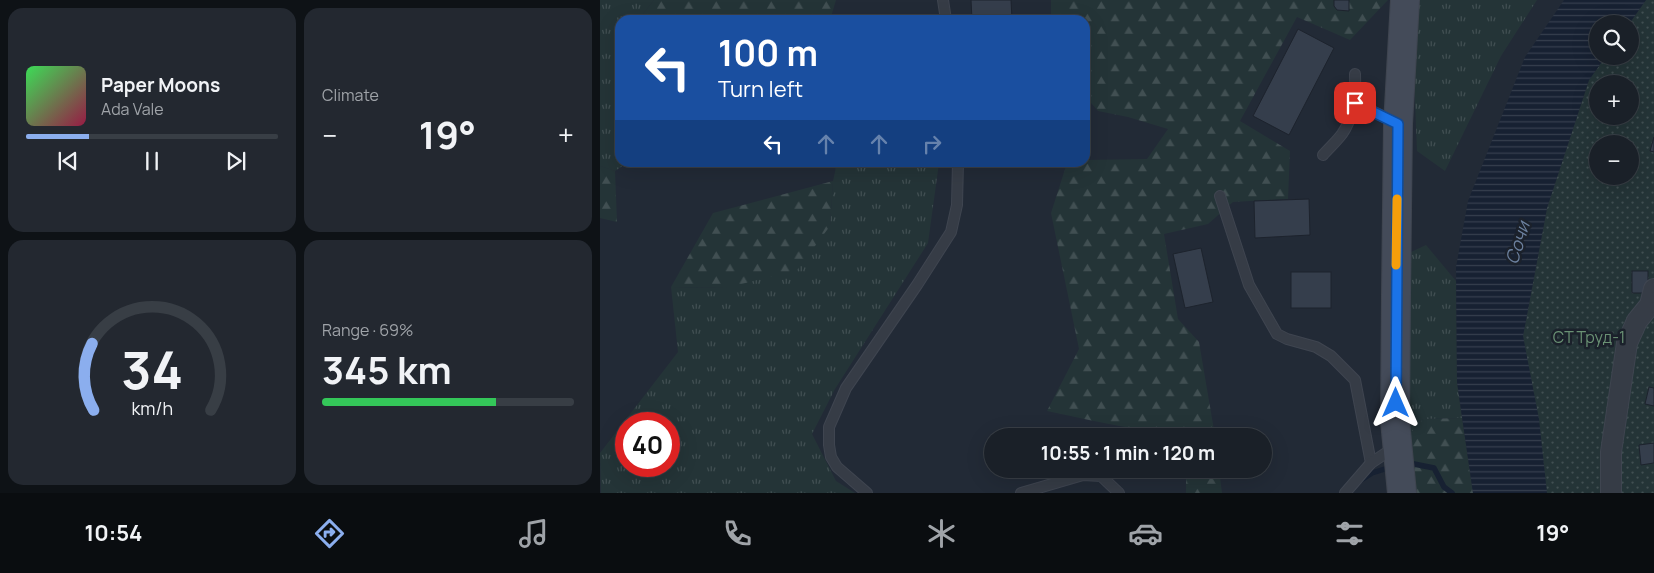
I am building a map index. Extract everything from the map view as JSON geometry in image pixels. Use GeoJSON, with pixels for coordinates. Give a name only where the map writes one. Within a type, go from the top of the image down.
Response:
{"type":"FeatureCollection","features":[{"type":"Feature","properties":{"kind":"street"},"geometry":{"type":"LineString","coordinates":[[1402,493],[1396,402],[1398,124],[1405,0]]}},
{"type":"Feature","properties":{"kind":"street"},"geometry":{"type":"LineString","coordinates":[[1611,493],[1611,452],[1627,343],[1637,321],[1650,304],[1654,288]]}},
{"type":"Feature","properties":{"kind":"lane"},"geometry":{"type":"LineString","coordinates":[[943,0],[945,15]]}},
{"type":"Feature","properties":{"kind":"lane"},"geometry":{"type":"LineString","coordinates":[[1323,154],[1342,134],[1355,103],[1355,74]]}},
{"type":"Feature","properties":{"kind":"lane"},"geometry":{"type":"LineString","coordinates":[[1355,103],[1398,124]]}},
{"type":"Feature","properties":{"kind":"lane"},"geometry":{"type":"LineString","coordinates":[[866,493],[838,467],[831,457],[828,445],[829,427],[846,388],[952,232],[957,205],[958,167]]}},
{"type":"Feature","properties":{"kind":"lane"},"geometry":{"type":"LineString","coordinates":[[1220,196],[1249,285],[1276,334],[1316,347],[1331,356],[1355,380],[1371,463]]}},
{"type":"Feature","properties":{"kind":"lane"},"geometry":{"type":"LineString","coordinates":[[1345,493],[1371,463],[1398,446]]}},
{"type":"Feature","properties":{"kind":"lane"},"geometry":{"type":"LineString","coordinates":[[1021,493],[1083,475],[1101,476],[1119,493]]}},
{"type":"Feature","properties":{"kind":"green space"},"geometry":{"type":"Polygon","coordinates":[[[600,0],[654,0],[642,15],[615,15],[615,167],[621,167],[615,171],[600,166],[600,0]]]}},
{"type":"Feature","properties":{"kind":"green space"},"geometry":{"type":"Polygon","coordinates":[[[654,0],[836,0],[832,15],[642,15],[654,0]]]}},
{"type":"Feature","properties":{"kind":"green space"},"geometry":{"type":"Polygon","coordinates":[[[1051,0],[1388,0],[1350,40],[1297,17],[1240,121],[1290,151],[1288,199],[1233,202],[1208,224],[1164,234],[1178,319],[1199,342],[1214,428],[1134,428],[1047,411],[1079,349],[1051,213],[1066,167],[1090,167],[1090,160],[1147,159],[1168,129],[1128,117],[1098,111],[1090,102],[1090,15],[1051,15],[1051,0]]]}},
{"type":"Feature","properties":{"kind":"green space"},"geometry":{"type":"Polygon","coordinates":[[[1411,0],[1537,0],[1501,56],[1445,171],[1417,151],[1411,0]]]}},
{"type":"Feature","properties":{"kind":"green space","name":"СТ Труд-1"},"geometry":{"type":"Polygon","coordinates":[[[1646,0],[1654,0],[1654,493],[1546,493],[1523,336],[1547,208],[1589,80],[1589,125],[1639,125],[1639,75],[1593,75],[1600,65],[1639,65],[1639,15],[1635,15],[1646,0]]]}},
{"type":"Feature","properties":{"kind":"green space"},"geometry":{"type":"Polygon","coordinates":[[[600,166],[615,171],[617,222],[600,218],[600,166]]]}},
{"type":"Feature","properties":{"kind":"green space"},"geometry":{"type":"Polygon","coordinates":[[[836,167],[938,167],[928,243],[835,389],[812,434],[836,481],[855,493],[601,493],[600,453],[615,434],[615,477],[680,477],[680,412],[632,412],[678,352],[671,287],[726,288],[830,226],[833,181],[836,167]]]}},
{"type":"Feature","properties":{"kind":"green space"},"geometry":{"type":"Polygon","coordinates":[[[833,181],[830,226],[797,270],[726,288],[671,287],[713,213],[833,181]]]}},
{"type":"Feature","properties":{"kind":"green space"},"geometry":{"type":"Polygon","coordinates":[[[1426,245],[1456,281],[1457,382],[1462,418],[1423,419],[1407,437],[1403,406],[1411,252],[1426,245]]]}},
{"type":"Feature","properties":{"kind":"green space"},"geometry":{"type":"Polygon","coordinates":[[[1462,418],[1473,493],[1411,493],[1407,437],[1423,419],[1462,418]]]}},
{"type":"Feature","properties":{"kind":"green space"},"geometry":{"type":"Polygon","coordinates":[[[1186,478],[1220,478],[1222,493],[1186,493],[1186,478]]]}},
{"type":"Feature","properties":{"kind":"water","name":"Сочи"},"geometry":{"type":"Polygon","coordinates":[[[1564,0],[1646,0],[1635,15],[1589,15],[1589,65],[1600,65],[1593,75],[1589,75],[1589,80],[1547,208],[1523,336],[1539,419],[1547,493],[1473,493],[1457,382],[1456,267],[1468,201],[1525,57],[1564,0]]]}},
{"type":"Feature","properties":{"kind":"building"},"geometry":{"type":"Polygon","coordinates":[[[971,0],[1011,0],[1012,15],[972,15],[971,0]]]}},
{"type":"Feature","properties":{"kind":"building"},"geometry":{"type":"Polygon","coordinates":[[[1334,0],[1349,0],[1349,11],[1337,10],[1334,6],[1334,0]]]}},
{"type":"Feature","properties":{"kind":"building"},"geometry":{"type":"Polygon","coordinates":[[[1298,29],[1334,48],[1289,135],[1253,116],[1298,29]]]}},
{"type":"Feature","properties":{"kind":"building"},"geometry":{"type":"Polygon","coordinates":[[[1654,137],[1654,152],[1650,151],[1654,137]]]}},
{"type":"Feature","properties":{"kind":"building"},"geometry":{"type":"Polygon","coordinates":[[[1309,199],[1310,235],[1255,238],[1254,201],[1309,199]]]}},
{"type":"Feature","properties":{"kind":"building"},"geometry":{"type":"Polygon","coordinates":[[[1201,248],[1213,302],[1185,308],[1173,254],[1201,248]]]}},
{"type":"Feature","properties":{"kind":"building"},"geometry":{"type":"Polygon","coordinates":[[[1632,271],[1648,271],[1648,293],[1632,293],[1632,271]]]}},
{"type":"Feature","properties":{"kind":"building"},"geometry":{"type":"Polygon","coordinates":[[[1291,272],[1331,272],[1331,308],[1291,308],[1291,272]]]}},
{"type":"Feature","properties":{"kind":"building"},"geometry":{"type":"Polygon","coordinates":[[[1649,387],[1654,388],[1654,406],[1645,404],[1649,387]]]}},
{"type":"Feature","properties":{"kind":"building"},"geometry":{"type":"Polygon","coordinates":[[[1654,443],[1654,463],[1641,465],[1639,445],[1654,443]]]}},
{"type":"Feature","properties":{"kind":"waterway"},"geometry":{"type":"LineString","coordinates":[[1414,464],[1434,468],[1444,487],[1452,493]]}},
{"type":"Feature","properties":{"kind":"waterway"},"geometry":{"type":"LineString","coordinates":[[1361,480],[1372,473],[1388,468]]}},
{"type":"Feature","properties":{"kind":"slow traffic"},"geometry":{"type":"LineString","coordinates":[[1396,265],[1397,199]]}},
{"type":"Feature","properties":{"kind":"route"},"geometry":{"type":"LineString","coordinates":[[1355,103],[1398,124],[1396,403]]}}]}
